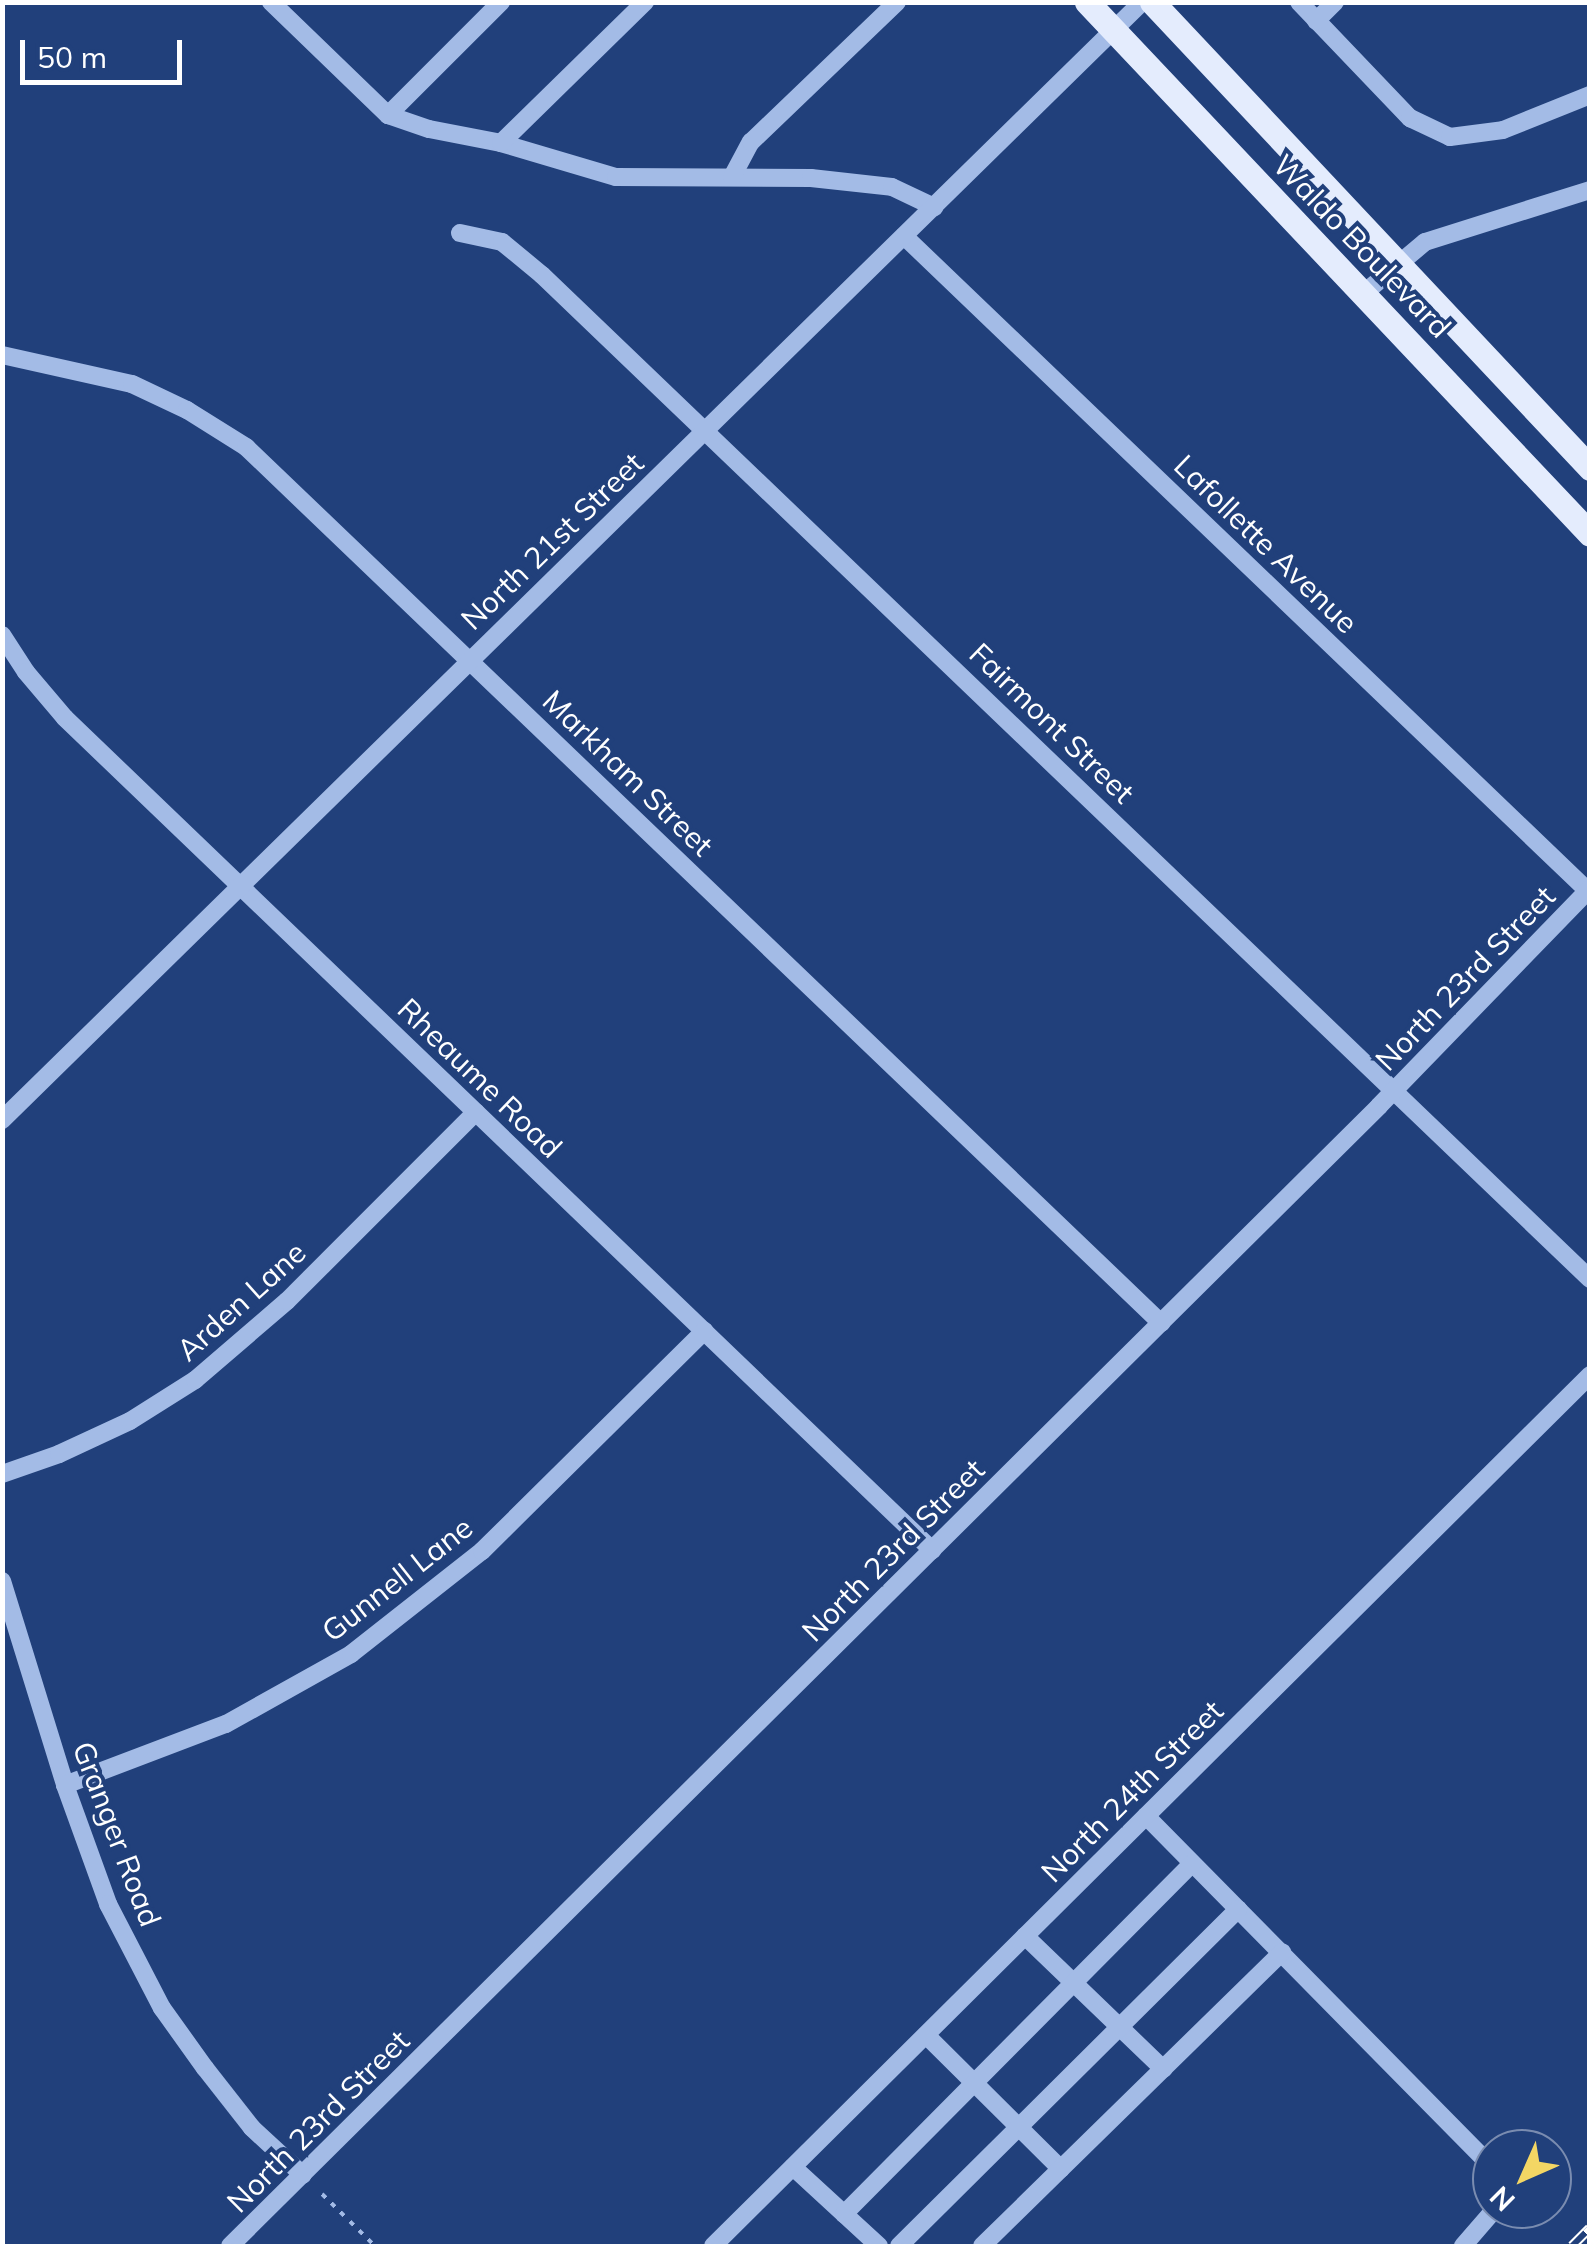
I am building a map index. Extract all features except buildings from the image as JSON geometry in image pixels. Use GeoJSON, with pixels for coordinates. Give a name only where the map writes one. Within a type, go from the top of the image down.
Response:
{"type":"FeatureCollection","features":[{"type":"Feature","properties":{"kind":"main road","name":"Waldo Boulevard"},"geometry":{"type":"LineString","coordinates":[[1086,2],[1590,534]]}},
{"type":"Feature","properties":{"kind":"main road","name":"Waldo Boulevard"},"geometry":{"type":"LineString","coordinates":[[1152,2],[1590,468]]}},
{"type":"Feature","properties":{"kind":"street"},"geometry":{"type":"LineString","coordinates":[[271,2],[388,115],[429,129],[501,144],[616,176],[811,178],[892,187],[934,207]]}},
{"type":"Feature","properties":{"kind":"street"},"geometry":{"type":"LineString","coordinates":[[388,115],[501,2]]}},
{"type":"Feature","properties":{"kind":"street"},"geometry":{"type":"LineString","coordinates":[[501,144],[646,2]]}},
{"type":"Feature","properties":{"kind":"street"},"geometry":{"type":"LineString","coordinates":[[732,178],[751,142],[897,2]]}},
{"type":"Feature","properties":{"kind":"street","name":"North 21st Street"},"geometry":{"type":"LineString","coordinates":[[2,1120],[1142,2]]}},
{"type":"Feature","properties":{"kind":"street"},"geometry":{"type":"LineString","coordinates":[[1299,2],[1410,118],[1450,137],[1504,130],[1590,94]]}},
{"type":"Feature","properties":{"kind":"street"},"geometry":{"type":"LineString","coordinates":[[1316,21],[1335,2]]}},
{"type":"Feature","properties":{"kind":"street"},"geometry":{"type":"LineString","coordinates":[[1363,294],[1397,263],[1432,239],[1590,190]]}},
{"type":"Feature","properties":{"kind":"street","name":"Fairmont Street"},"geometry":{"type":"LineString","coordinates":[[460,233],[502,242],[707,428],[1590,1279]]}},
{"type":"Feature","properties":{"kind":"street","name":"Lafollette Avenue"},"geometry":{"type":"LineString","coordinates":[[904,236],[1589,890]]}},
{"type":"Feature","properties":{"kind":"street","name":"Markham Street"},"geometry":{"type":"LineString","coordinates":[[2,355],[132,384],[187,410],[246,447],[1160,1323]]}},
{"type":"Feature","properties":{"kind":"street","name":"Rheaume Road"},"geometry":{"type":"LineString","coordinates":[[2,634],[26,672],[65,718],[932,1550]]}},
{"type":"Feature","properties":{"kind":"street","name":"North 23rd Street"},"geometry":{"type":"LineString","coordinates":[[230,2246],[1394,1090],[1589,890]]}},
{"type":"Feature","properties":{"kind":"street","name":"Arden Lane"},"geometry":{"type":"LineString","coordinates":[[2,1474],[60,1454],[130,1421],[195,1380],[287,1301],[476,1112]]}},
{"type":"Feature","properties":{"kind":"street","name":"Gunnell Lane"},"geometry":{"type":"LineString","coordinates":[[65,1786],[226,1724],[351,1654],[482,1550],[704,1331]]}},
{"type":"Feature","properties":{"kind":"street","name":"North 24th Street"},"geometry":{"type":"LineString","coordinates":[[713,2246],[1590,1375]]}},
{"type":"Feature","properties":{"kind":"street","name":"Granger Road"},"geometry":{"type":"LineString","coordinates":[[2,1581],[65,1786],[108,1904],[162,2008],[252,2128],[303,2175]]}},
{"type":"Feature","properties":{"kind":"street"},"geometry":{"type":"LineString","coordinates":[[1146,1816],[1472,2147]]}},
{"type":"Feature","properties":{"kind":"street"},"geometry":{"type":"LineString","coordinates":[[844,2214],[1192,1863]]}},
{"type":"Feature","properties":{"kind":"street"},"geometry":{"type":"LineString","coordinates":[[900,2246],[1238,1909]]}},
{"type":"Feature","properties":{"kind":"street"},"geometry":{"type":"LineString","coordinates":[[1025,1936],[1163,2068]]}},
{"type":"Feature","properties":{"kind":"street"},"geometry":{"type":"LineString","coordinates":[[982,2246],[1282,1952]]}},
{"type":"Feature","properties":{"kind":"street"},"geometry":{"type":"LineString","coordinates":[[926,2035],[1061,2169]]}},
{"type":"Feature","properties":{"kind":"street"},"geometry":{"type":"LineString","coordinates":[[793,2167],[879,2246]]}},
{"type":"Feature","properties":{"kind":"path"},"geometry":{"type":"LineString","coordinates":[[322,2194],[374,2246]]}},
{"type":"Feature","properties":{"kind":"railway"},"geometry":{"type":"LineString","coordinates":[[1572,2246],[1590,2228]]}}]}
